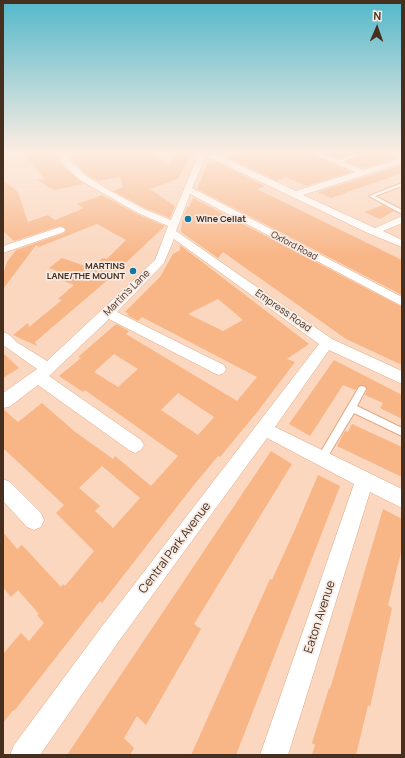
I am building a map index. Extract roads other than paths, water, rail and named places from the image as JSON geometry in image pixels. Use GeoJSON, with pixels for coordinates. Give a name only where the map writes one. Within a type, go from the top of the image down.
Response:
{"type":"FeatureCollection","features":[{"type":"Feature","properties":{"kind":"street","name":"Empress Road"},"geometry":{"type":"LineString","coordinates":[[97,186],[172,228],[327,343],[402,378]]}},
{"type":"Feature","properties":{"kind":"street"},"geometry":{"type":"LineString","coordinates":[[279,186],[402,244]]}},
{"type":"Feature","properties":{"kind":"street"},"geometry":{"type":"LineString","coordinates":[[296,194],[321,186]]}},
{"type":"Feature","properties":{"kind":"street","name":"Martin's Lane"},"geometry":{"type":"LineString","coordinates":[[3,402],[43,373],[108,313],[160,261],[187,189]]}},
{"type":"Feature","properties":{"kind":"street","name":"Oxford Road"},"geometry":{"type":"LineString","coordinates":[[187,189],[402,302]]}},
{"type":"Feature","properties":{"kind":"street"},"geometry":{"type":"LineString","coordinates":[[374,232],[402,219]]}},
{"type":"Feature","properties":{"kind":"street"},"geometry":{"type":"LineString","coordinates":[[3,250],[60,230]]}},
{"type":"Feature","properties":{"kind":"street"},"geometry":{"type":"LineString","coordinates":[[108,313],[219,369]]}},
{"type":"Feature","properties":{"kind":"street"},"geometry":{"type":"LineString","coordinates":[[3,337],[43,373],[136,445]]}},
{"type":"Feature","properties":{"kind":"street","name":"Central Park Avenue"},"geometry":{"type":"LineString","coordinates":[[24,755],[111,633],[327,343]]}},
{"type":"Feature","properties":{"kind":"street"},"geometry":{"type":"LineString","coordinates":[[264,429],[402,499]]}},
{"type":"Feature","properties":{"kind":"street","name":"Eaton Avenue"},"geometry":{"type":"LineString","coordinates":[[274,755],[365,480]]}},
{"type":"Feature","properties":{"kind":"street"},"geometry":{"type":"LineString","coordinates":[[3,488],[34,520]]}},
{"type":"Feature","properties":{"kind":"lane"},"geometry":{"type":"LineString","coordinates":[[396,186],[371,196],[402,212]]}},
{"type":"Feature","properties":{"kind":"lane"},"geometry":{"type":"LineString","coordinates":[[322,458],[362,389]]}},
{"type":"Feature","properties":{"kind":"lane"},"geometry":{"type":"LineString","coordinates":[[352,408],[402,432]]}},
{"type":"Feature","properties":{"kind":"place","name":"Wine Cellat"},"geometry":{"type":"Point","coordinates":[188,219]}},
{"type":"Feature","properties":{"kind":"place","name":"MARTINS LANE/THE MOUNT"},"geometry":{"type":"Point","coordinates":[133,271]}}]}
